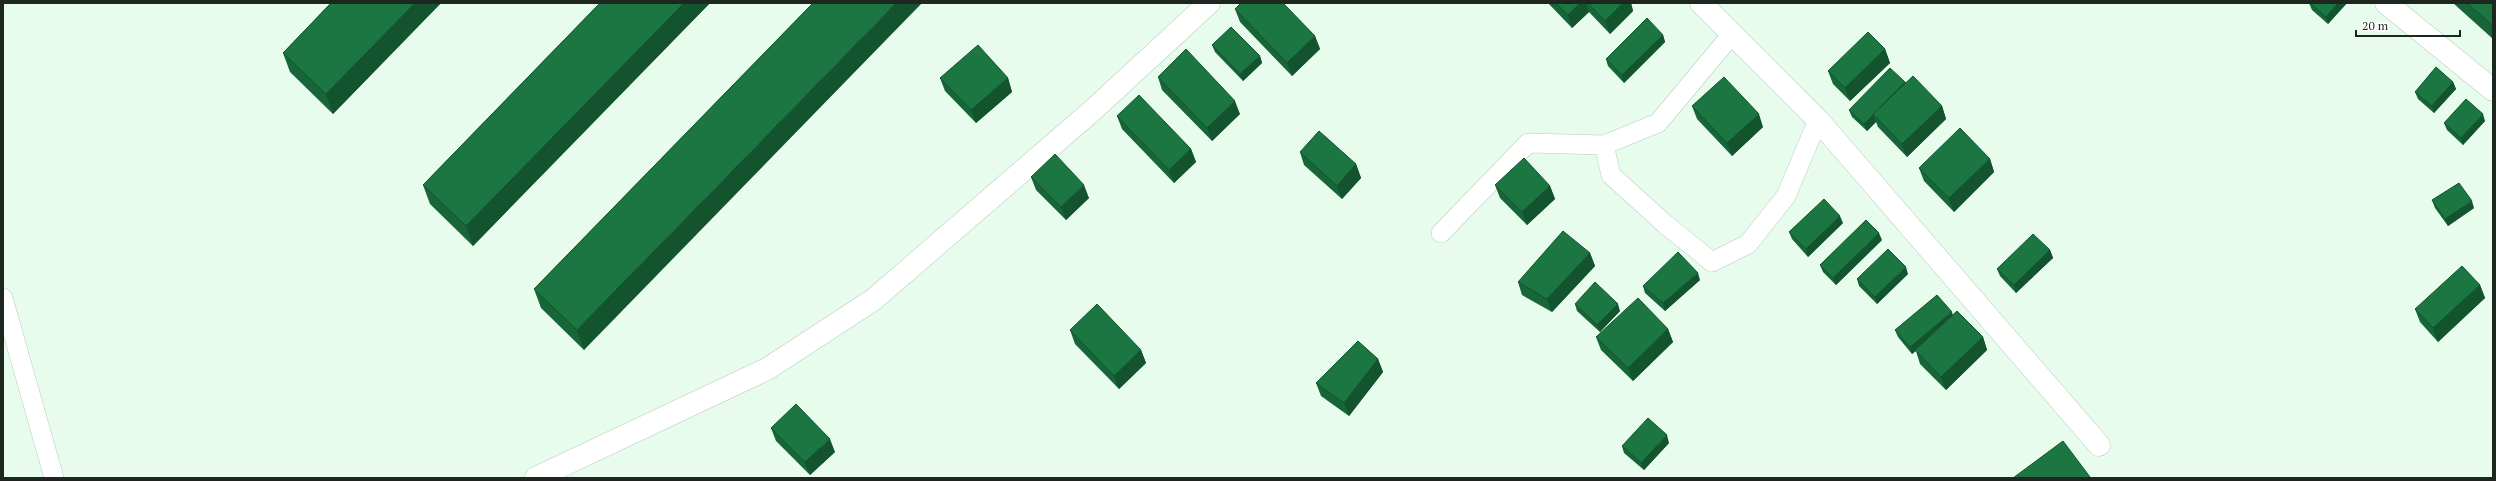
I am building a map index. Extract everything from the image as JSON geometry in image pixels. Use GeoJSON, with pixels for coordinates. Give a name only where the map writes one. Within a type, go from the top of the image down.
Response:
{"type":"FeatureCollection","features":[{"type":"Feature","properties":{"kind":"street"},"geometry":{"type":"LineString","coordinates":[[536,478],[767,369],[872,300],[1093,110],[1209,3]]}},
{"type":"Feature","properties":{"kind":"street"},"geometry":{"type":"LineString","coordinates":[[1701,3],[1733,33],[1818,120],[2099,445]]}},
{"type":"Feature","properties":{"kind":"street"},"geometry":{"type":"LineString","coordinates":[[2386,3],[2493,90]]}},
{"type":"Feature","properties":{"kind":"lane"},"geometry":{"type":"LineString","coordinates":[[1441,233],[1528,143],[1604,145],[1658,123],[1733,33]]}},
{"type":"Feature","properties":{"kind":"lane"},"geometry":{"type":"LineString","coordinates":[[1604,145],[1611,175],[1665,224],[1712,262],[1748,244],[1786,196],[1818,120]]}},
{"type":"Feature","properties":{"kind":"lane"},"geometry":{"type":"LineString","coordinates":[[3,298],[54,478]]}},
{"type":"Feature","properties":{"kind":"building"},"geometry":{"type":"Polygon","coordinates":[[[331,3],[415,3],[326,94],[283,53],[331,3]]]}},
{"type":"Feature","properties":{"kind":"building"},"geometry":{"type":"Polygon","coordinates":[[[600,3],[684,3],[466,226],[423,185],[600,3]]]}},
{"type":"Feature","properties":{"kind":"building"},"geometry":{"type":"Polygon","coordinates":[[[813,3],[896,3],[577,330],[534,289],[813,3]]]}},
{"type":"Feature","properties":{"kind":"building"},"geometry":{"type":"Polygon","coordinates":[[[1241,3],[1283,3],[1315,36],[1287,63],[1235,9],[1241,3]]]}},
{"type":"Feature","properties":{"kind":"building"},"geometry":{"type":"Polygon","coordinates":[[[1556,3],[1580,3],[1568,15],[1556,3]]]}},
{"type":"Feature","properties":{"kind":"building"},"geometry":{"type":"Polygon","coordinates":[[[1588,3],[1623,3],[1605,21],[1588,3]]]}},
{"type":"Feature","properties":{"kind":"building"},"geometry":{"type":"Polygon","coordinates":[[[2310,3],[2338,3],[2326,17],[2310,3]]]}},
{"type":"Feature","properties":{"kind":"building"},"geometry":{"type":"Polygon","coordinates":[[[2467,3],[2493,3],[2493,26],[2467,3]]]}},
{"type":"Feature","properties":{"kind":"building"},"geometry":{"type":"Polygon","coordinates":[[[1647,18],[1663,35],[1622,75],[1606,59],[1647,18]]]}},
{"type":"Feature","properties":{"kind":"building"},"geometry":{"type":"Polygon","coordinates":[[[1231,27],[1260,56],[1240,74],[1212,45],[1231,27]]]}},
{"type":"Feature","properties":{"kind":"building"},"geometry":{"type":"Polygon","coordinates":[[[1868,32],[1885,49],[1845,88],[1828,71],[1868,32]]]}},
{"type":"Feature","properties":{"kind":"building"},"geometry":{"type":"Polygon","coordinates":[[[978,45],[1008,78],[971,110],[940,78],[978,45]]]}},
{"type":"Feature","properties":{"kind":"building"},"geometry":{"type":"Polygon","coordinates":[[[1186,49],[1235,101],[1207,128],[1158,77],[1186,49]]]}},
{"type":"Feature","properties":{"kind":"building"},"geometry":{"type":"Polygon","coordinates":[[[2436,67],[2453,82],[2432,106],[2415,92],[2436,67]]]}},
{"type":"Feature","properties":{"kind":"building"},"geometry":{"type":"Polygon","coordinates":[[[1890,68],[1905,82],[1864,124],[1849,110],[1890,68]]]}},
{"type":"Feature","properties":{"kind":"building"},"geometry":{"type":"Polygon","coordinates":[[[1913,76],[1942,106],[1902,144],[1873,114],[1913,76]]]}},
{"type":"Feature","properties":{"kind":"building"},"geometry":{"type":"Polygon","coordinates":[[[1724,77],[1759,114],[1727,143],[1692,106],[1724,77]]]}},
{"type":"Feature","properties":{"kind":"building"},"geometry":{"type":"Polygon","coordinates":[[[1139,95],[1191,149],[1169,170],[1117,116],[1139,95]]]}},
{"type":"Feature","properties":{"kind":"building"},"geometry":{"type":"Polygon","coordinates":[[[2466,99],[2483,114],[2461,138],[2444,123],[2466,99]]]}},
{"type":"Feature","properties":{"kind":"building"},"geometry":{"type":"Polygon","coordinates":[[[1960,128],[1990,159],[1949,198],[1919,168],[1960,128]]]}},
{"type":"Feature","properties":{"kind":"building"},"geometry":{"type":"Polygon","coordinates":[[[1319,131],[1356,164],[1337,186],[1300,152],[1319,131]]]}},
{"type":"Feature","properties":{"kind":"building"},"geometry":{"type":"Polygon","coordinates":[[[1055,154],[1084,185],[1061,207],[1031,177],[1055,154]]]}},
{"type":"Feature","properties":{"kind":"building"},"geometry":{"type":"Polygon","coordinates":[[[1524,158],[1550,186],[1522,212],[1495,185],[1524,158]]]}},
{"type":"Feature","properties":{"kind":"building"},"geometry":{"type":"Polygon","coordinates":[[[2459,183],[2472,201],[2445,219],[2432,200],[2459,183]]]}},
{"type":"Feature","properties":{"kind":"building"},"geometry":{"type":"Polygon","coordinates":[[[1824,199],[1840,216],[1806,249],[1789,232],[1824,199]]]}},
{"type":"Feature","properties":{"kind":"building"},"geometry":{"type":"Polygon","coordinates":[[[1866,220],[1879,233],[1833,278],[1820,265],[1866,220]]]}},
{"type":"Feature","properties":{"kind":"building"},"geometry":{"type":"Polygon","coordinates":[[[1563,231],[1590,253],[1547,299],[1518,282],[1563,231]]]}},
{"type":"Feature","properties":{"kind":"building"},"geometry":{"type":"Polygon","coordinates":[[[2033,234],[2050,250],[2014,285],[1997,269],[2033,234]]]}},
{"type":"Feature","properties":{"kind":"building"},"geometry":{"type":"Polygon","coordinates":[[[1888,249],[1906,267],[1875,297],[1857,279],[1888,249]]]}},
{"type":"Feature","properties":{"kind":"building"},"geometry":{"type":"Polygon","coordinates":[[[1678,252],[1698,273],[1663,303],[1643,286],[1678,252]]]}},
{"type":"Feature","properties":{"kind":"building"},"geometry":{"type":"Polygon","coordinates":[[[2462,266],[2480,285],[2433,328],[2415,309],[2462,266]]]}},
{"type":"Feature","properties":{"kind":"building"},"geometry":{"type":"Polygon","coordinates":[[[1595,282],[1618,304],[1597,325],[1575,304],[1595,282]]]}},
{"type":"Feature","properties":{"kind":"building"},"geometry":{"type":"Polygon","coordinates":[[[1937,295],[1952,312],[1910,347],[1895,330],[1937,295]]]}},
{"type":"Feature","properties":{"kind":"building"},"geometry":{"type":"Polygon","coordinates":[[[1638,298],[1668,329],[1628,368],[1596,337],[1638,298]]]}},
{"type":"Feature","properties":{"kind":"building"},"geometry":{"type":"Polygon","coordinates":[[[1097,304],[1141,350],[1114,376],[1070,330],[1097,304]]]}},
{"type":"Feature","properties":{"kind":"building"},"geometry":{"type":"Polygon","coordinates":[[[1957,311],[1983,337],[1941,377],[1915,350],[1957,311]]]}},
{"type":"Feature","properties":{"kind":"building"},"geometry":{"type":"Polygon","coordinates":[[[1358,341],[1378,359],[1344,403],[1316,383],[1358,341]]]}},
{"type":"Feature","properties":{"kind":"building"},"geometry":{"type":"Polygon","coordinates":[[[796,404],[830,439],[805,462],[771,428],[796,404]]]}},
{"type":"Feature","properties":{"kind":"building"},"geometry":{"type":"Polygon","coordinates":[[[1648,418],[1667,435],[1641,463],[1622,446],[1648,418]]]}},
{"type":"Feature","properties":{"kind":"building"},"geometry":{"type":"Polygon","coordinates":[[[2063,441],[2090,477],[2089,478],[2013,478],[2063,441]]]}}]}
